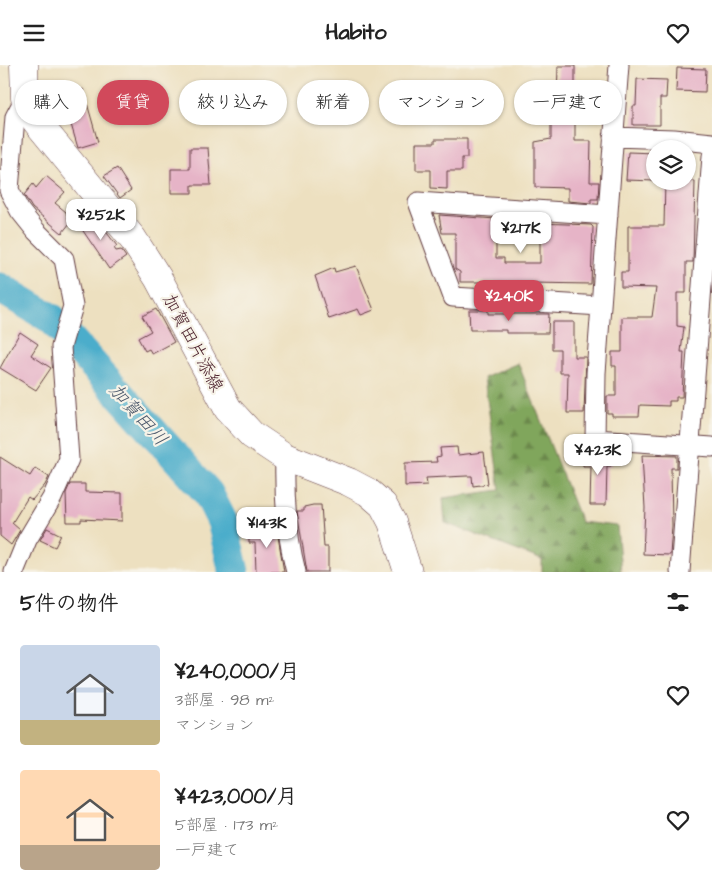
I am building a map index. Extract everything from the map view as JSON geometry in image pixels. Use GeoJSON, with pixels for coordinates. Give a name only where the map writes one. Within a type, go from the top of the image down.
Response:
{"type":"FeatureCollection","features":[{"type":"Feature","properties":{"kind":"main road","name":"加賀田片添線"},"geometry":{"type":"LineString","coordinates":[[24,65],[24,80]]}},
{"type":"Feature","properties":{"kind":"main road","name":"加賀田片添線"},"geometry":{"type":"LineString","coordinates":[[39,125],[133,239],[158,279],[228,409],[252,435],[286,457],[349,482],[368,492],[383,505],[392,522],[408,572]]}},
{"type":"Feature","properties":{"kind":"street"},"geometry":{"type":"LineString","coordinates":[[619,65],[601,306],[595,439],[712,447]]}},
{"type":"Feature","properties":{"kind":"street"},"geometry":{"type":"LineString","coordinates":[[14,572],[27,540],[52,498],[69,459],[68,428],[62,389],[61,347],[73,306],[64,259],[36,231],[20,211],[9,190],[15,125]]}},
{"type":"Feature","properties":{"kind":"street"},"geometry":{"type":"LineString","coordinates":[[613,137],[674,139],[712,143]]}},
{"type":"Feature","properties":{"kind":"street"},"geometry":{"type":"LineString","coordinates":[[680,572],[712,156]]}},
{"type":"Feature","properties":{"kind":"street"},"geometry":{"type":"LineString","coordinates":[[601,306],[453,297],[418,202],[608,215]]}},
{"type":"Feature","properties":{"kind":"street"},"geometry":{"type":"LineString","coordinates":[[286,457],[284,500],[290,549],[296,572]]}},
{"type":"Feature","properties":{"kind":"green space"},"geometry":{"type":"Polygon","coordinates":[[[518,363],[581,522],[617,526],[621,572],[542,572],[542,560],[445,523],[443,498],[500,490],[484,378],[518,363]]]}},
{"type":"Feature","properties":{"kind":"building"},"geometry":{"type":"Polygon","coordinates":[[[558,66],[575,66],[575,80],[558,80],[558,66]]]}},
{"type":"Feature","properties":{"kind":"building"},"geometry":{"type":"Polygon","coordinates":[[[677,68],[706,69],[705,92],[676,91],[677,68]]]}},
{"type":"Feature","properties":{"kind":"building"},"geometry":{"type":"Polygon","coordinates":[[[637,79],[667,80],[666,98],[660,98],[660,125],[633,125],[633,106],[636,106],[637,79]]]}},
{"type":"Feature","properties":{"kind":"building"},"geometry":{"type":"Polygon","coordinates":[[[87,103],[98,142],[78,148],[71,125],[87,125],[87,103]]]}},
{"type":"Feature","properties":{"kind":"building"},"geometry":{"type":"Polygon","coordinates":[[[551,125],[575,125],[575,141],[591,141],[590,182],[599,182],[598,199],[591,199],[591,203],[568,201],[568,188],[535,187],[535,142],[551,139],[551,125]]]}},
{"type":"Feature","properties":{"kind":"building"},"geometry":{"type":"Polygon","coordinates":[[[435,139],[467,139],[467,158],[462,158],[462,171],[447,171],[447,189],[431,188],[431,170],[416,170],[416,143],[435,143],[435,139]]]}},
{"type":"Feature","properties":{"kind":"building"},"geometry":{"type":"Polygon","coordinates":[[[190,148],[208,148],[211,185],[192,185],[192,193],[171,193],[171,169],[190,169],[190,148]]]}},
{"type":"Feature","properties":{"kind":"building"},"geometry":{"type":"Polygon","coordinates":[[[628,152],[646,153],[646,181],[626,180],[628,152]]]}},
{"type":"Feature","properties":{"kind":"building"},"geometry":{"type":"Polygon","coordinates":[[[117,168],[131,190],[120,198],[104,176],[117,168]]]}},
{"type":"Feature","properties":{"kind":"building"},"geometry":{"type":"Polygon","coordinates":[[[46,176],[65,192],[55,203],[66,212],[70,223],[62,233],[32,208],[24,195],[33,184],[36,188],[46,176]]]}},
{"type":"Feature","properties":{"kind":"building"},"geometry":{"type":"Polygon","coordinates":[[[665,190],[695,190],[693,262],[686,262],[686,293],[677,293],[677,326],[684,327],[681,352],[684,352],[682,397],[676,397],[676,401],[669,401],[669,406],[640,405],[639,416],[612,416],[612,413],[607,413],[607,396],[616,396],[616,366],[612,366],[612,352],[622,352],[622,317],[652,317],[656,288],[621,287],[621,272],[628,272],[628,226],[664,226],[665,190]]]}},
{"type":"Feature","properties":{"kind":"building"},"geometry":{"type":"Polygon","coordinates":[[[91,212],[117,246],[114,248],[116,251],[121,250],[126,257],[109,269],[77,222],[91,212]]]}},
{"type":"Feature","properties":{"kind":"building"},"geometry":{"type":"Polygon","coordinates":[[[439,215],[496,219],[496,258],[504,258],[504,263],[540,263],[540,223],[591,225],[593,227],[591,284],[531,283],[531,288],[515,288],[515,282],[460,282],[460,272],[455,269],[455,233],[442,233],[439,215]]]}},
{"type":"Feature","properties":{"kind":"building"},"geometry":{"type":"Polygon","coordinates":[[[356,266],[374,310],[361,315],[358,309],[329,319],[315,276],[334,268],[335,272],[356,266]]]}},
{"type":"Feature","properties":{"kind":"building"},"geometry":{"type":"Polygon","coordinates":[[[156,309],[174,342],[152,354],[149,349],[145,351],[138,338],[151,331],[142,316],[156,309]]]}},
{"type":"Feature","properties":{"kind":"building"},"geometry":{"type":"Polygon","coordinates":[[[469,310],[488,310],[488,314],[549,314],[548,333],[506,333],[506,330],[470,330],[469,310]]]}},
{"type":"Feature","properties":{"kind":"building"},"geometry":{"type":"Polygon","coordinates":[[[552,322],[574,322],[574,357],[586,357],[584,413],[567,413],[568,373],[560,373],[560,349],[552,349],[552,322]]]}},
{"type":"Feature","properties":{"kind":"building"},"geometry":{"type":"Polygon","coordinates":[[[20,332],[38,344],[31,355],[51,368],[36,390],[0,368],[20,332]]]}},
{"type":"Feature","properties":{"kind":"building"},"geometry":{"type":"Polygon","coordinates":[[[457,447],[458,455],[484,452],[488,484],[473,486],[472,476],[467,476],[426,478],[427,485],[405,486],[405,463],[437,462],[436,457],[441,456],[440,448],[457,447]]]}},
{"type":"Feature","properties":{"kind":"building"},"geometry":{"type":"Polygon","coordinates":[[[583,453],[611,453],[611,466],[607,466],[606,505],[590,505],[591,466],[583,466],[583,453]]]}},
{"type":"Feature","properties":{"kind":"building"},"geometry":{"type":"Polygon","coordinates":[[[642,455],[677,456],[677,468],[671,468],[672,526],[670,555],[643,554],[645,508],[642,455]]]}},
{"type":"Feature","properties":{"kind":"building"},"geometry":{"type":"Polygon","coordinates":[[[0,457],[30,476],[35,468],[49,477],[45,485],[32,500],[28,497],[12,523],[20,530],[11,545],[0,536],[0,457]]]}},
{"type":"Feature","properties":{"kind":"building"},"geometry":{"type":"Polygon","coordinates":[[[70,484],[85,484],[85,492],[122,493],[122,521],[81,519],[81,522],[67,522],[66,493],[70,484]]]}},
{"type":"Feature","properties":{"kind":"building"},"geometry":{"type":"Polygon","coordinates":[[[321,505],[324,547],[328,547],[328,572],[307,572],[297,511],[304,511],[304,507],[321,505]]]}},
{"type":"Feature","properties":{"kind":"building"},"geometry":{"type":"Polygon","coordinates":[[[266,524],[276,524],[284,572],[256,572],[255,543],[249,543],[249,532],[266,524]]]}},
{"type":"Feature","properties":{"kind":"building"},"geometry":{"type":"Polygon","coordinates":[[[47,528],[61,535],[55,547],[40,540],[47,528]]]}},
{"type":"Feature","properties":{"kind":"waterway","name":"加賀田川"},"geometry":{"type":"LineString","coordinates":[[0,288],[52,319],[208,493],[222,521],[234,572]]}}]}
